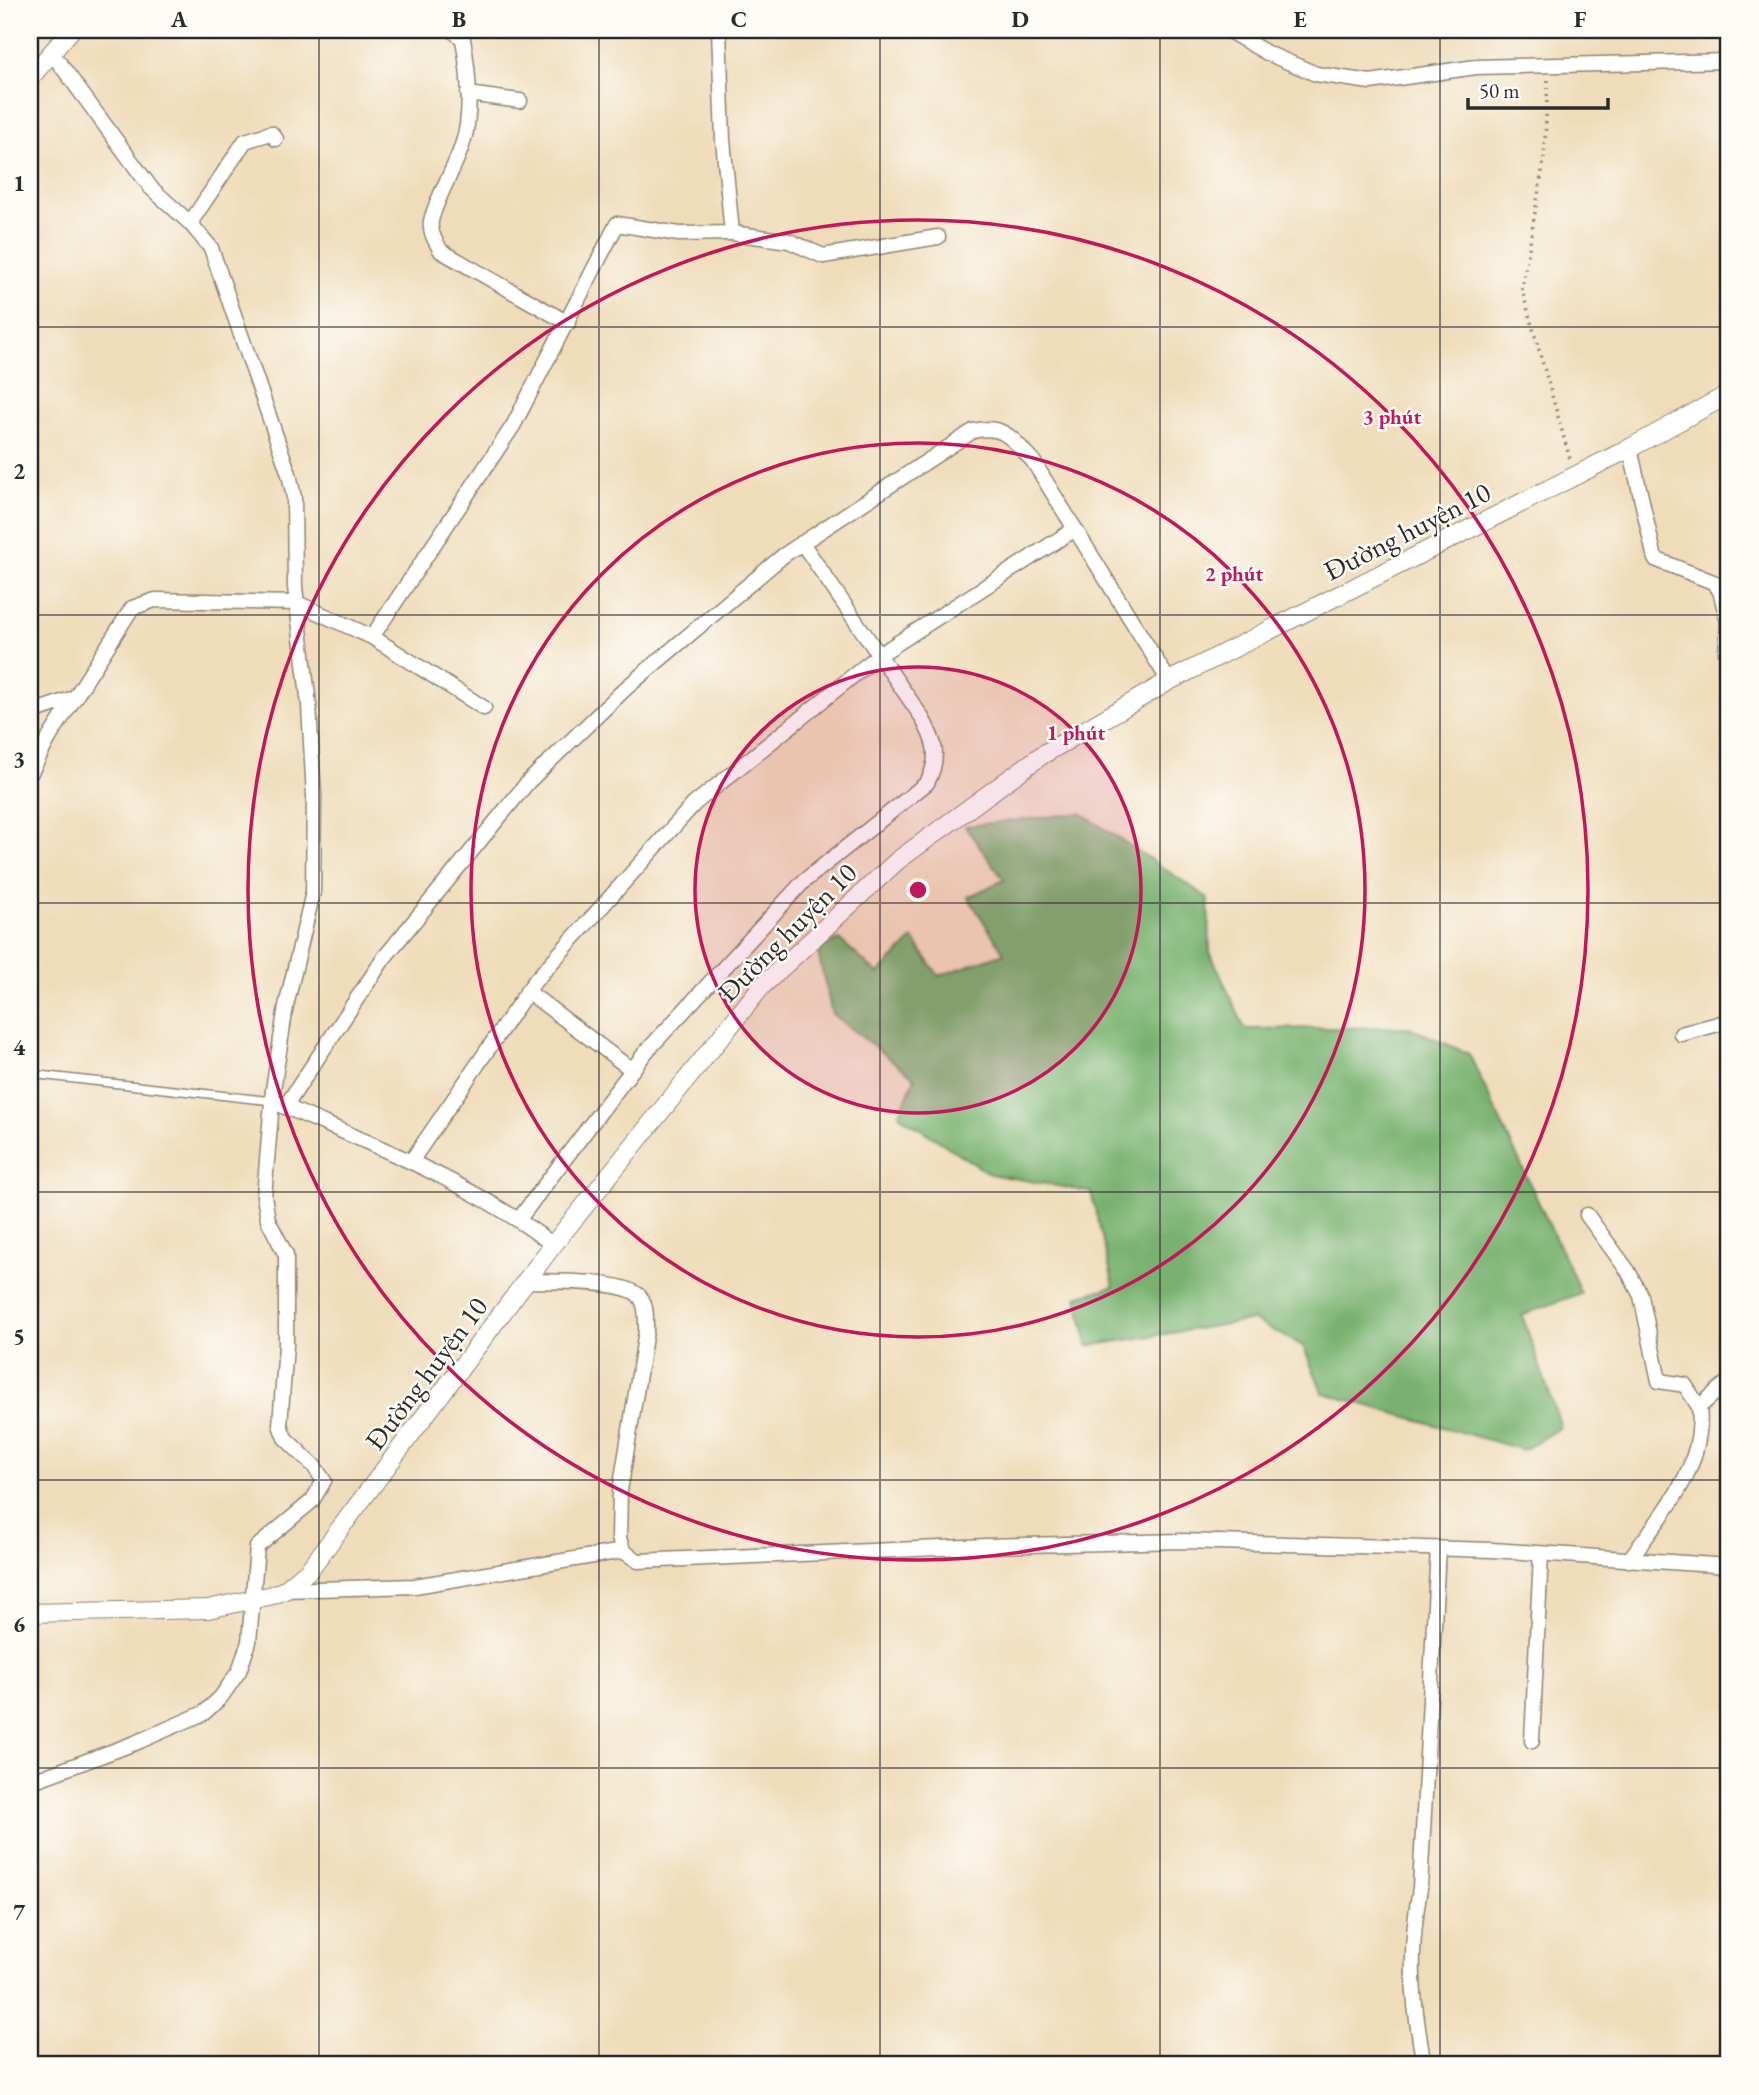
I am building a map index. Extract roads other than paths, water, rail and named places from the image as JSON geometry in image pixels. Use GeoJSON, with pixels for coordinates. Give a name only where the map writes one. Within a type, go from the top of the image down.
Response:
{"type":"FeatureCollection","features":[{"type":"Feature","properties":{"kind":"street"},"geometry":{"type":"LineString","coordinates":[[30,78],[71,30]]}},
{"type":"Feature","properties":{"kind":"street"},"geometry":{"type":"LineString","coordinates":[[452,30],[463,39],[469,74],[467,125],[456,165],[431,222],[433,237],[441,251],[568,323]]}},
{"type":"Feature","properties":{"kind":"street"},"geometry":{"type":"LineString","coordinates":[[719,30],[723,140],[732,233]]}},
{"type":"Feature","properties":{"kind":"street"},"geometry":{"type":"LineString","coordinates":[[1227,30],[1267,53],[1315,74],[1370,82],[1476,67],[1729,61]]}},
{"type":"Feature","properties":{"kind":"street"},"geometry":{"type":"LineString","coordinates":[[30,1782],[135,1743],[204,1713],[221,1697],[239,1671],[249,1642],[257,1547],[312,1501],[324,1481],[314,1466],[285,1438],[280,1424],[286,1345],[286,1255],[265,1209],[279,1104],[286,1006],[313,892],[314,797],[309,705],[297,603],[294,497],[289,474],[219,266],[204,237],[151,188],[52,53]]}},
{"type":"Feature","properties":{"kind":"street"},"geometry":{"type":"LineString","coordinates":[[468,94],[520,101]]}},
{"type":"Feature","properties":{"kind":"street"},"geometry":{"type":"LineString","coordinates":[[190,223],[245,141],[271,132],[276,139]]}},
{"type":"Feature","properties":{"kind":"street"},"geometry":{"type":"LineString","coordinates":[[372,637],[513,426],[617,224],[679,234],[732,233],[789,241],[822,256],[938,237]]}},
{"type":"Feature","properties":{"kind":"street","name":"Đường huyện 10"},"geometry":{"type":"LineString","coordinates":[[30,1613],[115,1614],[208,1609],[254,1600],[285,1590],[309,1570],[553,1245],[762,986],[897,861],[1042,755],[1170,681],[1630,448],[1729,394]]}},
{"type":"Feature","properties":{"kind":"street"},"geometry":{"type":"LineString","coordinates":[[279,1104],[384,958],[528,782],[626,688],[802,543],[973,431],[991,427],[1009,436],[1033,461],[1170,681]]}},
{"type":"Feature","properties":{"kind":"street"},"geometry":{"type":"LineString","coordinates":[[1630,448],[1655,559],[1713,582],[1720,591],[1728,622],[1726,653],[1729,660]]}},
{"type":"Feature","properties":{"kind":"street"},"geometry":{"type":"LineString","coordinates":[[412,1160],[527,991],[694,804],[879,655],[1075,529]]}},
{"type":"Feature","properties":{"kind":"street"},"geometry":{"type":"LineString","coordinates":[[519,1219],[632,1070],[804,881],[927,783],[935,767],[937,745],[802,543]]}},
{"type":"Feature","properties":{"kind":"street"},"geometry":{"type":"LineString","coordinates":[[30,775],[132,608],[143,602],[297,603],[372,637],[484,708]]}},
{"type":"Feature","properties":{"kind":"street"},"geometry":{"type":"LineString","coordinates":[[30,713],[76,697]]}},
{"type":"Feature","properties":{"kind":"street"},"geometry":{"type":"LineString","coordinates":[[527,991],[632,1070]]}},
{"type":"Feature","properties":{"kind":"street"},"geometry":{"type":"LineString","coordinates":[[1681,1034],[1729,1021]]}},
{"type":"Feature","properties":{"kind":"street"},"geometry":{"type":"LineString","coordinates":[[279,1104],[412,1160],[519,1219],[553,1245]]}},
{"type":"Feature","properties":{"kind":"street"},"geometry":{"type":"LineString","coordinates":[[1587,1215],[1628,1271],[1641,1296],[1658,1381],[1685,1385],[1699,1407],[1700,1421],[1694,1454],[1677,1497],[1629,1560]]}},
{"type":"Feature","properties":{"kind":"street"},"geometry":{"type":"LineString","coordinates":[[527,1281],[619,1286],[637,1293],[643,1300],[646,1331],[620,1490],[619,1538],[623,1551],[638,1561],[987,1546],[1181,1541],[1438,1548],[1729,1566]]}},
{"type":"Feature","properties":{"kind":"street"},"geometry":{"type":"LineString","coordinates":[[1699,1407],[1729,1381]]}},
{"type":"Feature","properties":{"kind":"street"},"geometry":{"type":"LineString","coordinates":[[1424,2065],[1411,1979],[1411,1938],[1420,1888],[1438,1548]]}},
{"type":"Feature","properties":{"kind":"street"},"geometry":{"type":"LineString","coordinates":[[285,1590],[415,1586],[623,1551]]}},
{"type":"Feature","properties":{"kind":"street"},"geometry":{"type":"LineString","coordinates":[[1532,1741],[1541,1554]]}},
{"type":"Feature","properties":{"kind":"lane"},"geometry":{"type":"LineString","coordinates":[[30,1074],[279,1104]]}}]}
